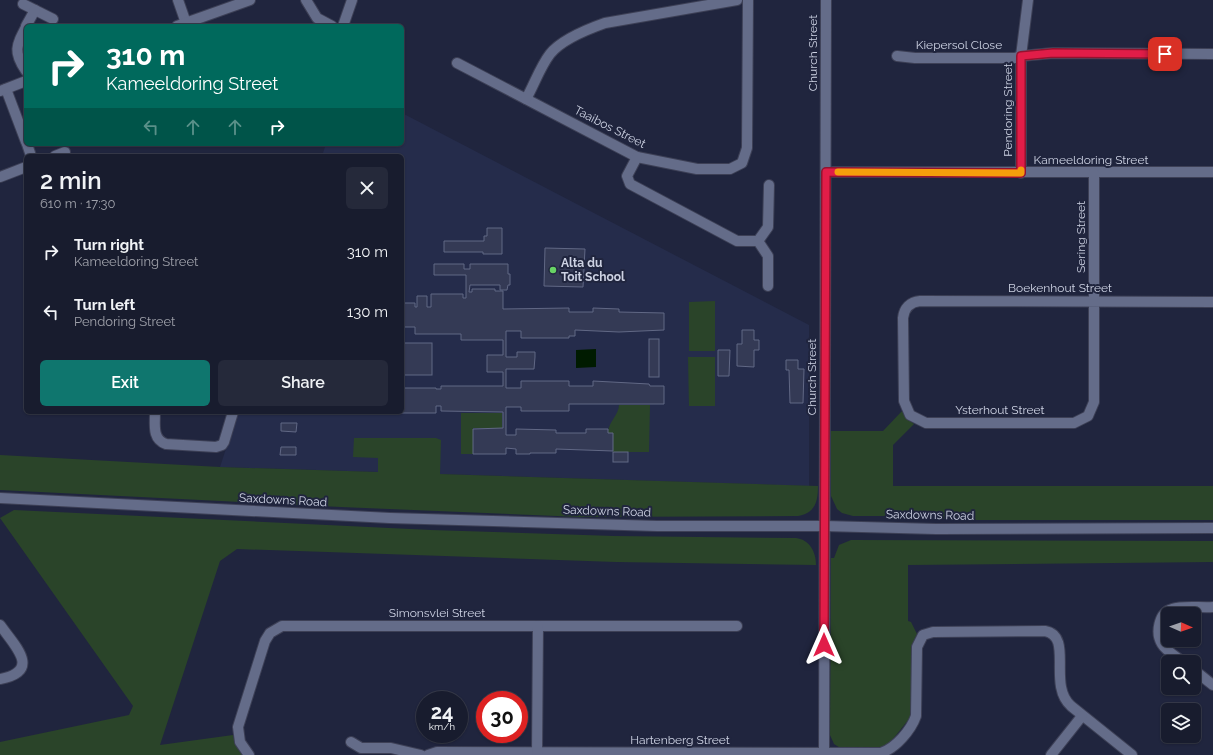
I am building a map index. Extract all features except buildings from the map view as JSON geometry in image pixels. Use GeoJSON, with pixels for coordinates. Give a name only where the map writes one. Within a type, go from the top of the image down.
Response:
{"type":"FeatureCollection","features":[{"type":"Feature","properties":{"kind":"street"},"geometry":{"type":"LineString","coordinates":[[178,0],[181,24],[250,0]]}},
{"type":"Feature","properties":{"kind":"street"},"geometry":{"type":"LineString","coordinates":[[306,0],[317,18],[328,24]]}},
{"type":"Feature","properties":{"kind":"street"},"geometry":{"type":"LineString","coordinates":[[344,24],[352,0]]}},
{"type":"Feature","properties":{"kind":"street"},"geometry":{"type":"LineString","coordinates":[[526,99],[550,54],[569,40],[588,30],[605,24],[737,0]]}},
{"type":"Feature","properties":{"kind":"street","name":"Taaibos Street"},"geometry":{"type":"LineString","coordinates":[[457,63],[637,157],[697,169],[730,169],[742,163],[747,148],[748,0]]}},
{"type":"Feature","properties":{"kind":"street","name":"Church Street"},"geometry":{"type":"LineString","coordinates":[[824,754],[826,0]]}},
{"type":"Feature","properties":{"kind":"street","name":"Pendoring Street"},"geometry":{"type":"LineString","coordinates":[[1021,173],[1021,56],[1028,0]]}},
{"type":"Feature","properties":{"kind":"street"},"geometry":{"type":"LineString","coordinates":[[23,4],[53,19]]}},
{"type":"Feature","properties":{"kind":"street"},"geometry":{"type":"LineString","coordinates":[[27,24],[35,10]]}},
{"type":"Feature","properties":{"kind":"street"},"geometry":{"type":"LineString","coordinates":[[24,30],[17,45],[19,62],[24,69]]}},
{"type":"Feature","properties":{"kind":"street","name":"Kiepersol Close"},"geometry":{"type":"LineString","coordinates":[[897,56],[915,58],[1015,58],[1021,56],[1053,53],[1213,54]]}},
{"type":"Feature","properties":{"kind":"street"},"geometry":{"type":"LineString","coordinates":[[24,82],[3,90],[24,138]]}},
{"type":"Feature","properties":{"kind":"street"},"geometry":{"type":"LineString","coordinates":[[60,154],[65,152]]}},
{"type":"Feature","properties":{"kind":"street"},"geometry":{"type":"LineString","coordinates":[[637,157],[627,176],[628,182],[632,187],[737,241],[758,241]]}},
{"type":"Feature","properties":{"kind":"street"},"geometry":{"type":"LineString","coordinates":[[0,177],[24,168]]}},
{"type":"Feature","properties":{"kind":"street","name":"Kameeldoring Street"},"geometry":{"type":"LineString","coordinates":[[826,172],[1213,172]]}},
{"type":"Feature","properties":{"kind":"street","name":"Sering Street"},"geometry":{"type":"LineString","coordinates":[[1094,173],[1094,302]]}},
{"type":"Feature","properties":{"kind":"street"},"geometry":{"type":"LineString","coordinates":[[758,241],[768,227],[769,185]]}},
{"type":"Feature","properties":{"kind":"street"},"geometry":{"type":"LineString","coordinates":[[758,241],[768,256],[768,286]]}},
{"type":"Feature","properties":{"kind":"street","name":"Boekenhout Street"},"geometry":{"type":"LineString","coordinates":[[908,305],[920,301],[1213,302]]}},
{"type":"Feature","properties":{"kind":"street","name":"Ysterhout Street"},"geometry":{"type":"LineString","coordinates":[[908,305],[903,318],[904,401],[907,411],[915,419],[926,423],[1074,423],[1088,416],[1094,402],[1094,302]]}},
{"type":"Feature","properties":{"kind":"street"},"geometry":{"type":"LineString","coordinates":[[155,414],[156,436],[161,442],[166,444],[216,447],[222,445],[224,442],[232,414]]}},
{"type":"Feature","properties":{"kind":"street","name":"Saxdowns Road"},"geometry":{"type":"LineString","coordinates":[[0,498],[398,518],[657,526],[824,526],[936,529],[1213,528]]}},
{"type":"Feature","properties":{"kind":"street"},"geometry":{"type":"LineString","coordinates":[[1175,655],[1161,643],[1159,636],[1161,617],[1171,609],[1213,608]]}},
{"type":"Feature","properties":{"kind":"street"},"geometry":{"type":"LineString","coordinates":[[0,625],[21,654],[23,663],[17,674],[0,679]]}},
{"type":"Feature","properties":{"kind":"street","name":"Simonsvlei Street"},"geometry":{"type":"LineString","coordinates":[[249,755],[239,737],[239,721],[265,641],[270,633],[277,628],[286,626],[737,626]]}},
{"type":"Feature","properties":{"kind":"street"},"geometry":{"type":"LineString","coordinates":[[537,754],[538,626]]}},
{"type":"Feature","properties":{"kind":"street","name":"Hartenberg Street"},"geometry":{"type":"LineString","coordinates":[[428,755],[436,752],[537,754],[877,754],[894,746],[916,716],[918,642],[922,635],[929,632],[1046,631],[1052,633],[1057,638],[1060,646],[1061,694],[1066,702],[1082,716]]}},
{"type":"Feature","properties":{"kind":"street"},"geometry":{"type":"LineString","coordinates":[[1201,676],[1213,685]]}},
{"type":"Feature","properties":{"kind":"street"},"geometry":{"type":"LineString","coordinates":[[1051,755],[1082,716],[1132,755]]}},
{"type":"Feature","properties":{"kind":"street"},"geometry":{"type":"LineString","coordinates":[[351,742],[361,748],[391,748],[421,755]]}},
{"type":"Feature","properties":{"kind":"shaded area","name":"Alta du Toit School"},"geometry":{"type":"Polygon","coordinates":[[[404,114],[809,325],[809,486],[220,467],[237,414],[404,414],[404,154],[323,154],[325,146],[404,146],[404,114]]]}},
{"type":"Feature","properties":{"kind":"shaded area"},"geometry":{"type":"Polygon","coordinates":[[[715,301],[715,351],[689,351],[689,302],[715,301]]]}},
{"type":"Feature","properties":{"kind":"shaded area"},"geometry":{"type":"Polygon","coordinates":[[[596,349],[596,367],[576,368],[576,350],[596,349]]]}},
{"type":"Feature","properties":{"kind":"shaded area"},"geometry":{"type":"Polygon","coordinates":[[[688,357],[715,357],[715,406],[689,406],[688,357]]]}},
{"type":"Feature","properties":{"kind":"shaded area"},"geometry":{"type":"Polygon","coordinates":[[[619,405],[650,405],[649,452],[613,452],[613,433],[608,433],[608,429],[619,409],[619,405]]]}},
{"type":"Feature","properties":{"kind":"shaded area"},"geometry":{"type":"Polygon","coordinates":[[[902,411],[906,418],[914,424],[893,445],[893,486],[1213,486],[1213,520],[958,520],[908,516],[853,516],[842,513],[837,509],[831,496],[831,431],[883,431],[902,411]]]}},
{"type":"Feature","properties":{"kind":"shaded area"},"geometry":{"type":"Polygon","coordinates":[[[461,413],[502,413],[502,429],[473,428],[473,454],[461,454],[461,413]]]}},
{"type":"Feature","properties":{"kind":"shaded area"},"geometry":{"type":"Polygon","coordinates":[[[354,438],[436,438],[441,440],[440,474],[818,486],[817,497],[812,509],[804,515],[798,516],[581,517],[0,490],[0,455],[220,467],[378,472],[378,458],[353,457],[354,438]]]}},
{"type":"Feature","properties":{"kind":"shaded area"},"geometry":{"type":"Polygon","coordinates":[[[14,510],[431,530],[614,536],[796,538],[805,541],[811,547],[815,556],[816,565],[616,562],[237,549],[220,561],[160,745],[233,735],[235,743],[242,755],[0,755],[0,742],[129,715],[133,706],[0,518],[14,510]]]}},
{"type":"Feature","properties":{"kind":"shaded area"},"geometry":{"type":"Polygon","coordinates":[[[851,540],[1213,541],[1213,562],[908,565],[908,621],[911,622],[917,634],[912,646],[912,711],[909,719],[890,743],[878,749],[842,749],[834,744],[830,735],[831,558],[834,558],[839,545],[851,540]]]}},
{"type":"Feature","properties":{"kind":"slow traffic"},"geometry":{"type":"LineString","coordinates":[[838,172],[1021,173],[1021,170]]}},
{"type":"Feature","properties":{"kind":"place","name":"Alta du Toit School"},"geometry":{"type":"Point","coordinates":[553,270]}},
{"type":"Feature","properties":{"kind":"route"},"geometry":{"type":"LineString","coordinates":[[824,645],[826,172],[1021,173],[1021,56],[1053,53],[1165,54]]}}]}
